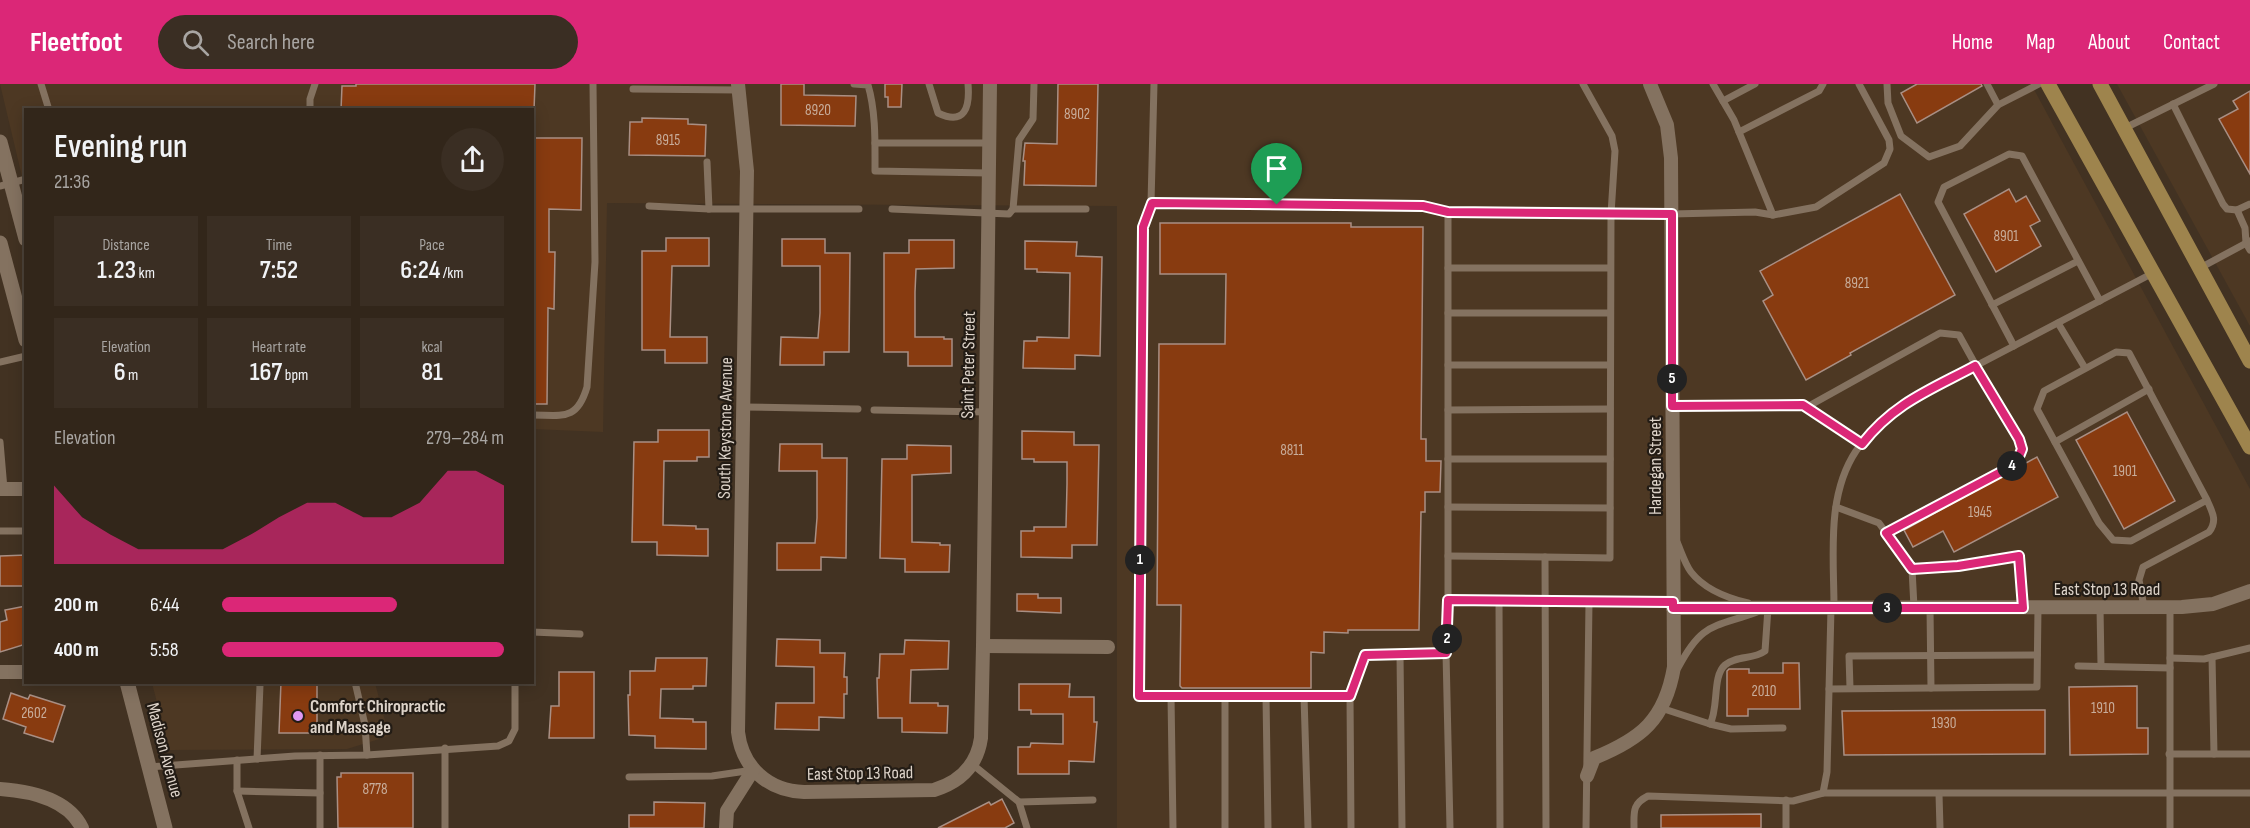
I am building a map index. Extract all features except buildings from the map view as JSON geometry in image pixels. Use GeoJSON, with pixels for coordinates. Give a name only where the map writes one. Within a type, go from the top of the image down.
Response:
{"type":"FeatureCollection","features":[{"type":"Feature","properties":{"kind":"main road"},"geometry":{"type":"LineString","coordinates":[[2048,84],[2250,447]]}},
{"type":"Feature","properties":{"kind":"main road"},"geometry":{"type":"LineString","coordinates":[[2100,84],[2250,361]]}},
{"type":"Feature","properties":{"kind":"main road"},"geometry":{"type":"LineString","coordinates":[[0,142],[24,231]]}},
{"type":"Feature","properties":{"kind":"main road"},"geometry":{"type":"LineString","coordinates":[[0,243],[24,333]]}},
{"type":"Feature","properties":{"kind":"main road","name":"Madison Avenue"},"geometry":{"type":"LineString","coordinates":[[129,684],[165,828]]}},
{"type":"Feature","properties":{"kind":"street","name":"Saint Peter Street"},"geometry":{"type":"LineString","coordinates":[[968,768],[978,751],[981,738],[990,84]]}},
{"type":"Feature","properties":{"kind":"street","name":"Hardegan Street"},"geometry":{"type":"LineString","coordinates":[[1587,776],[1594,758],[1640,735],[1654,720],[1672,680],[1674,660],[1672,214],[1669,134],[1662,108],[1650,84]]}},
{"type":"Feature","properties":{"kind":"street","name":"South Keystone Avenue"},"geometry":{"type":"LineString","coordinates":[[738,87],[747,171],[738,732],[742,752],[755,771]]}},
{"type":"Feature","properties":{"kind":"street"},"geometry":{"type":"LineString","coordinates":[[2,489],[24,489]]}},
{"type":"Feature","properties":{"kind":"street","name":"East Stop 13 Road"},"geometry":{"type":"LineString","coordinates":[[1673,605],[1768,608],[2170,607],[2213,603],[2250,591]]}},
{"type":"Feature","properties":{"kind":"street"},"geometry":{"type":"LineString","coordinates":[[982,646],[1108,647]]}},
{"type":"Feature","properties":{"kind":"street"},"geometry":{"type":"LineString","coordinates":[[0,672],[24,672]]}},
{"type":"Feature","properties":{"kind":"street","name":"East Stop 13 Road"},"geometry":{"type":"LineString","coordinates":[[755,771],[773,786],[788,791],[804,792],[934,790],[947,786],[968,768]]}},
{"type":"Feature","properties":{"kind":"street"},"geometry":{"type":"LineString","coordinates":[[726,828],[727,811],[755,771]]}},
{"type":"Feature","properties":{"kind":"street"},"geometry":{"type":"LineString","coordinates":[[0,789],[38,795],[56,803],[70,811],[82,828]]}},
{"type":"Feature","properties":{"kind":"lane"},"geometry":{"type":"LineString","coordinates":[[41,84],[48,108]]}},
{"type":"Feature","properties":{"kind":"lane"},"geometry":{"type":"LineString","coordinates":[[310,108],[310,99],[315,84]]}},
{"type":"Feature","properties":{"kind":"lane"},"geometry":{"type":"LineString","coordinates":[[534,415],[572,413],[582,404],[588,387],[595,262],[593,84]]}},
{"type":"Feature","properties":{"kind":"lane"},"geometry":{"type":"LineString","coordinates":[[854,84],[868,84],[875,143],[875,171],[989,173]]}},
{"type":"Feature","properties":{"kind":"lane"},"geometry":{"type":"LineString","coordinates":[[929,84],[938,113],[949,118],[958,116],[966,110],[969,102],[968,84]]}},
{"type":"Feature","properties":{"kind":"lane"},"geometry":{"type":"LineString","coordinates":[[892,208],[1009,214],[1013,209],[1019,140],[1033,119],[1034,84]]}},
{"type":"Feature","properties":{"kind":"lane"},"geometry":{"type":"LineString","coordinates":[[1154,84],[1152,203],[1143,227],[1139,696],[1350,696]]}},
{"type":"Feature","properties":{"kind":"lane"},"geometry":{"type":"LineString","coordinates":[[1448,556],[1610,558],[1610,268],[1615,151],[1612,136],[1583,84]]}},
{"type":"Feature","properties":{"kind":"lane"},"geometry":{"type":"LineString","coordinates":[[1713,84],[1739,132],[1773,215]]}},
{"type":"Feature","properties":{"kind":"lane"},"geometry":{"type":"LineString","coordinates":[[1739,132],[1819,91],[1823,84]]}},
{"type":"Feature","properties":{"kind":"lane"},"geometry":{"type":"LineString","coordinates":[[1152,203],[1423,206],[1448,212],[1611,214],[1755,212],[1773,215],[1816,207],[1884,164],[1890,149],[1889,140],[1859,84]]}},
{"type":"Feature","properties":{"kind":"lane"},"geometry":{"type":"LineString","coordinates":[[1887,84],[1888,103],[1901,136],[1929,157],[1960,146],[1998,105],[2039,84]]}},
{"type":"Feature","properties":{"kind":"lane"},"geometry":{"type":"LineString","coordinates":[[1987,84],[1998,105]]}},
{"type":"Feature","properties":{"kind":"lane"},"geometry":{"type":"LineString","coordinates":[[2124,128],[2214,84]]}},
{"type":"Feature","properties":{"kind":"lane"},"geometry":{"type":"LineString","coordinates":[[1723,101],[1751,85]]}},
{"type":"Feature","properties":{"kind":"lane"},"geometry":{"type":"LineString","coordinates":[[633,89],[738,87]]}},
{"type":"Feature","properties":{"kind":"lane"},"geometry":{"type":"LineString","coordinates":[[2174,104],[2223,204],[2227,209],[2237,210],[2250,204]]}},
{"type":"Feature","properties":{"kind":"lane"},"geometry":{"type":"LineString","coordinates":[[875,143],[990,143]]}},
{"type":"Feature","properties":{"kind":"lane"},"geometry":{"type":"LineString","coordinates":[[2014,346],[1938,202],[1944,187],[2009,154],[2022,156],[2100,301]]}},
{"type":"Feature","properties":{"kind":"lane"},"geometry":{"type":"LineString","coordinates":[[707,162],[708,208]]}},
{"type":"Feature","properties":{"kind":"lane"},"geometry":{"type":"LineString","coordinates":[[649,206],[859,209]]}},
{"type":"Feature","properties":{"kind":"lane"},"geometry":{"type":"LineString","coordinates":[[1013,209],[1086,209]]}},
{"type":"Feature","properties":{"kind":"lane"},"geometry":{"type":"LineString","coordinates":[[2200,268],[2249,245],[2237,210]]}},
{"type":"Feature","properties":{"kind":"lane"},"geometry":{"type":"LineString","coordinates":[[1448,212],[1446,653],[1450,828]]}},
{"type":"Feature","properties":{"kind":"lane"},"geometry":{"type":"LineString","coordinates":[[1992,306],[2078,261]]}},
{"type":"Feature","properties":{"kind":"lane"},"geometry":{"type":"LineString","coordinates":[[1448,268],[1610,268]]}},
{"type":"Feature","properties":{"kind":"lane"},"geometry":{"type":"LineString","coordinates":[[1823,793],[1827,772],[1834,515],[1847,470],[1862,444],[1883,420],[1902,405],[2153,273]]}},
{"type":"Feature","properties":{"kind":"lane"},"geometry":{"type":"LineString","coordinates":[[1448,313],[1610,313]]}},
{"type":"Feature","properties":{"kind":"lane"},"geometry":{"type":"LineString","coordinates":[[2058,323],[2085,368]]}},
{"type":"Feature","properties":{"kind":"lane"},"geometry":{"type":"LineString","coordinates":[[1807,407],[1940,333],[1959,335],[2019,439],[2022,449],[2016,464],[1886,533]]}},
{"type":"Feature","properties":{"kind":"lane"},"geometry":{"type":"LineString","coordinates":[[2144,607],[2139,580],[2143,567],[2209,532],[2214,526],[2214,518],[2207,500],[2129,353],[2115,352],[2044,391],[2037,409],[2099,523],[2113,540],[2131,542],[2207,500]]}},
{"type":"Feature","properties":{"kind":"lane"},"geometry":{"type":"LineString","coordinates":[[0,362],[24,356]]}},
{"type":"Feature","properties":{"kind":"lane"},"geometry":{"type":"LineString","coordinates":[[1448,365],[1610,364]]}},
{"type":"Feature","properties":{"kind":"lane"},"geometry":{"type":"LineString","coordinates":[[2055,442],[2148,389]]}},
{"type":"Feature","properties":{"kind":"lane"},"geometry":{"type":"LineString","coordinates":[[1672,406],[1803,405],[1862,444]]}},
{"type":"Feature","properties":{"kind":"lane"},"geometry":{"type":"LineString","coordinates":[[743,407],[858,409]]}},
{"type":"Feature","properties":{"kind":"lane"},"geometry":{"type":"LineString","coordinates":[[1448,410],[1610,409]]}},
{"type":"Feature","properties":{"kind":"lane"},"geometry":{"type":"LineString","coordinates":[[874,410],[986,412]]}},
{"type":"Feature","properties":{"kind":"lane"},"geometry":{"type":"LineString","coordinates":[[0,442],[2,489]]}},
{"type":"Feature","properties":{"kind":"lane"},"geometry":{"type":"LineString","coordinates":[[1448,459],[1610,459]]}},
{"type":"Feature","properties":{"kind":"lane"},"geometry":{"type":"LineString","coordinates":[[1448,507],[1610,508]]}},
{"type":"Feature","properties":{"kind":"lane"},"geometry":{"type":"LineString","coordinates":[[1836,507],[1879,523],[1912,569],[1914,608]]}},
{"type":"Feature","properties":{"kind":"lane"},"geometry":{"type":"LineString","coordinates":[[0,531],[24,531]]}},
{"type":"Feature","properties":{"kind":"lane"},"geometry":{"type":"LineString","coordinates":[[1673,534],[1691,572],[1717,594],[1768,608]]}},
{"type":"Feature","properties":{"kind":"lane"},"geometry":{"type":"LineString","coordinates":[[1912,569],[1958,566],[2019,556],[2023,608]]}},
{"type":"Feature","properties":{"kind":"lane"},"geometry":{"type":"LineString","coordinates":[[1545,557],[1546,828]]}},
{"type":"Feature","properties":{"kind":"lane"},"geometry":{"type":"LineString","coordinates":[[1448,600],[1673,605]]}},
{"type":"Feature","properties":{"kind":"lane"},"geometry":{"type":"LineString","coordinates":[[1499,601],[1500,828]]}},
{"type":"Feature","properties":{"kind":"lane"},"geometry":{"type":"LineString","coordinates":[[1586,828],[1589,602]]}},
{"type":"Feature","properties":{"kind":"lane"},"geometry":{"type":"LineString","coordinates":[[2100,607],[2101,666]]}},
{"type":"Feature","properties":{"kind":"lane"},"geometry":{"type":"LineString","coordinates":[[2170,607],[2170,828]]}},
{"type":"Feature","properties":{"kind":"lane"},"geometry":{"type":"LineString","coordinates":[[1672,680],[1690,644],[1701,634],[1712,626],[1768,608]]}},
{"type":"Feature","properties":{"kind":"lane"},"geometry":{"type":"LineString","coordinates":[[1710,723],[1714,716],[1719,680],[1724,665],[1736,658],[1759,656],[1765,651],[1768,608]]}},
{"type":"Feature","properties":{"kind":"lane"},"geometry":{"type":"LineString","coordinates":[[1930,608],[1931,688]]}},
{"type":"Feature","properties":{"kind":"lane"},"geometry":{"type":"LineString","coordinates":[[1829,689],[2037,687],[2038,608]]}},
{"type":"Feature","properties":{"kind":"lane"},"geometry":{"type":"LineString","coordinates":[[534,632],[580,634]]}},
{"type":"Feature","properties":{"kind":"lane"},"geometry":{"type":"LineString","coordinates":[[2170,658],[2204,658],[2250,648]]}},
{"type":"Feature","properties":{"kind":"lane"},"geometry":{"type":"LineString","coordinates":[[1351,828],[1350,696],[1365,655],[1446,653]]}},
{"type":"Feature","properties":{"kind":"lane"},"geometry":{"type":"LineString","coordinates":[[1400,654],[1402,828]]}},
{"type":"Feature","properties":{"kind":"lane"},"geometry":{"type":"LineString","coordinates":[[1850,688],[1849,656],[2037,654]]}},
{"type":"Feature","properties":{"kind":"lane"},"geometry":{"type":"LineString","coordinates":[[2212,657],[2214,754]]}},
{"type":"Feature","properties":{"kind":"lane"},"geometry":{"type":"LineString","coordinates":[[2078,666],[2170,668]]}},
{"type":"Feature","properties":{"kind":"lane"},"geometry":{"type":"LineString","coordinates":[[257,759],[259,684]]}},
{"type":"Feature","properties":{"kind":"lane"},"geometry":{"type":"LineString","coordinates":[[355,684],[365,725],[367,755]]}},
{"type":"Feature","properties":{"kind":"lane"},"geometry":{"type":"LineString","coordinates":[[150,767],[498,746],[509,741],[515,729],[514,684]]}},
{"type":"Feature","properties":{"kind":"lane"},"geometry":{"type":"LineString","coordinates":[[1171,696],[1173,828]]}},
{"type":"Feature","properties":{"kind":"lane"},"geometry":{"type":"LineString","coordinates":[[1225,696],[1225,828]]}},
{"type":"Feature","properties":{"kind":"lane"},"geometry":{"type":"LineString","coordinates":[[1266,696],[1268,828]]}},
{"type":"Feature","properties":{"kind":"lane"},"geometry":{"type":"LineString","coordinates":[[1305,696],[1308,828]]}},
{"type":"Feature","properties":{"kind":"lane"},"geometry":{"type":"LineString","coordinates":[[1661,708],[1731,729],[1783,728]]}},
{"type":"Feature","properties":{"kind":"lane"},"geometry":{"type":"LineString","coordinates":[[445,828],[446,748]]}},
{"type":"Feature","properties":{"kind":"lane"},"geometry":{"type":"LineString","coordinates":[[2169,754],[2250,754]]}},
{"type":"Feature","properties":{"kind":"lane"},"geometry":{"type":"LineString","coordinates":[[320,755],[320,828]]}},
{"type":"Feature","properties":{"kind":"lane"},"geometry":{"type":"LineString","coordinates":[[237,760],[237,791],[249,828]]}},
{"type":"Feature","properties":{"kind":"lane"},"geometry":{"type":"LineString","coordinates":[[968,768],[1019,802],[1093,800]]}},
{"type":"Feature","properties":{"kind":"lane"},"geometry":{"type":"LineString","coordinates":[[629,777],[712,776],[755,771]]}},
{"type":"Feature","properties":{"kind":"lane"},"geometry":{"type":"LineString","coordinates":[[237,791],[320,793]]}},
{"type":"Feature","properties":{"kind":"lane"},"geometry":{"type":"LineString","coordinates":[[1634,828],[1634,811],[1638,801],[1648,796],[1786,800],[1805,799],[1823,793],[2250,793]]}},
{"type":"Feature","properties":{"kind":"lane"},"geometry":{"type":"LineString","coordinates":[[1939,794],[1940,828]]}},
{"type":"Feature","properties":{"kind":"lane"},"geometry":{"type":"LineString","coordinates":[[1786,800],[1786,828]]}},
{"type":"Feature","properties":{"kind":"lane"},"geometry":{"type":"LineString","coordinates":[[1019,802],[1026,828]]}},
{"type":"Feature","properties":{"kind":"shaded area"},"geometry":{"type":"Polygon","coordinates":[[[0,84],[2031,84],[2250,489],[2250,828],[1117,828],[1117,206],[607,203],[603,432],[534,429],[534,108],[24,108],[24,185],[0,84]]]}},
{"type":"Feature","properties":{"kind":"shaded area"},"geometry":{"type":"Polygon","coordinates":[[[2117,84],[2250,84],[2250,326],[2117,84]]]}},
{"type":"Feature","properties":{"kind":"shaded area"},"geometry":{"type":"Polygon","coordinates":[[[152,684],[375,684],[389,736],[347,749],[169,750],[152,684]]]}},
{"type":"Feature","properties":{"kind":"place","name":"Comfort Chiropractic and Massage"},"geometry":{"type":"Point","coordinates":[298,716]}},
{"type":"Feature","properties":{"kind":"route"},"geometry":{"type":"LineString","coordinates":[[1152,203],[1277,205],[1423,206],[1448,212],[1672,214],[1672,406],[1803,405],[1862,444],[1883,420],[1902,405],[1975,366],[2019,439],[2022,449],[2016,464],[1886,533],[1912,569],[1958,566],[2019,556],[2023,608],[1673,608],[1673,602],[1448,600],[1446,653],[1365,655],[1350,696],[1139,696],[1143,227],[1152,203]]}}]}
